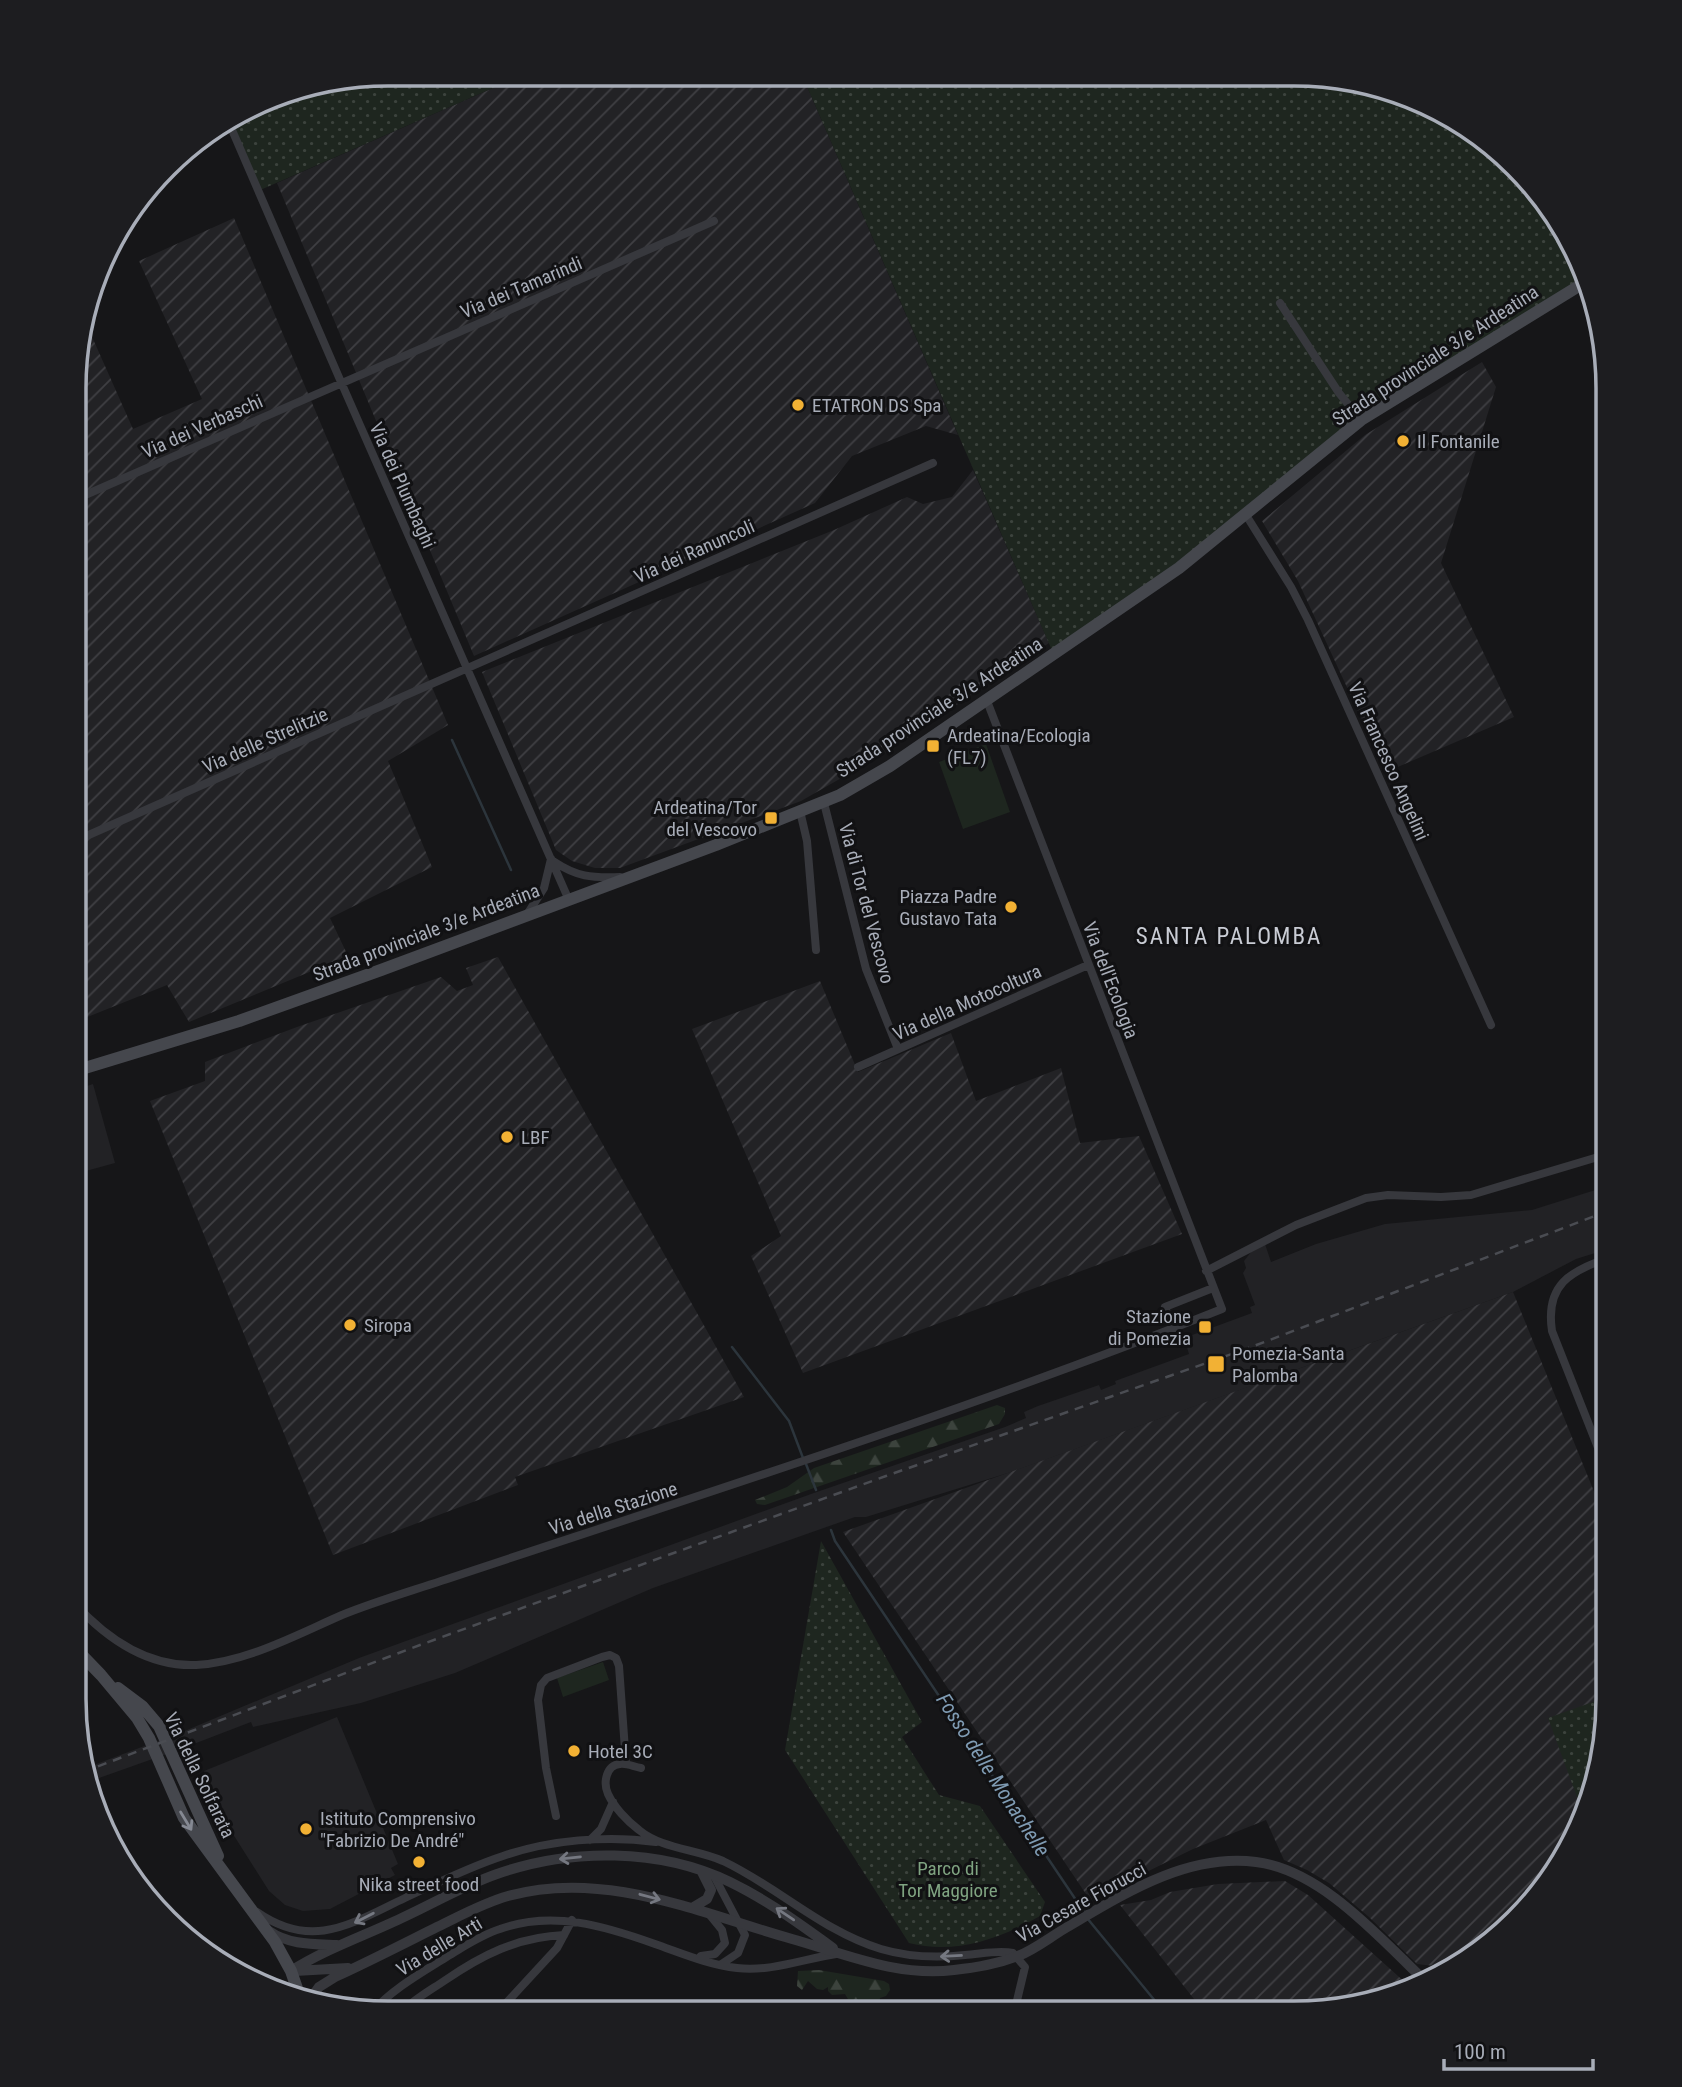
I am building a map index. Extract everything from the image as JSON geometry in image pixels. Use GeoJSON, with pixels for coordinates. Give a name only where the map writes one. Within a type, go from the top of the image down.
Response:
{"type":"FeatureCollection","features":[{"type":"Feature","properties":{"kind":"main road","name":"Strada provinciale 3/e Ardeatina"},"geometry":{"type":"LineString","coordinates":[[86,1068],[239,1021],[824,803],[890,766],[1179,568],[1361,421],[1578,286]]}},
{"type":"Feature","properties":{"kind":"main road","name":"Via della Solfarata"},"geometry":{"type":"LineString","coordinates":[[86,1659],[101,1675],[139,1703],[159,1726],[225,1871],[267,1930],[291,1971],[296,1987]]}},
{"type":"Feature","properties":{"kind":"street","name":"Via dei Plumbaghi"},"geometry":{"type":"LineString","coordinates":[[232,129],[568,898]]}},
{"type":"Feature","properties":{"kind":"street","name":"Via dei Tamarindi"},"geometry":{"type":"LineString","coordinates":[[341,383],[714,221]]}},
{"type":"Feature","properties":{"kind":"street"},"geometry":{"type":"LineString","coordinates":[[1280,303],[1339,393],[1361,421]]}},
{"type":"Feature","properties":{"kind":"street","name":"Via dei Verbaschi"},"geometry":{"type":"LineString","coordinates":[[86,495],[341,383]]}},
{"type":"Feature","properties":{"kind":"street","name":"Via dei Ranuncoli"},"geometry":{"type":"LineString","coordinates":[[467,668],[933,463]]}},
{"type":"Feature","properties":{"kind":"street","name":"Via Francesco Angelini"},"geometry":{"type":"LineString","coordinates":[[1246,515],[1291,587],[1308,620],[1491,1025]]}},
{"type":"Feature","properties":{"kind":"street","name":"Via delle Strelitzie"},"geometry":{"type":"LineString","coordinates":[[86,836],[467,668]]}},
{"type":"Feature","properties":{"kind":"street","name":"Via dell'Ecologia"},"geometry":{"type":"LineString","coordinates":[[987,701],[1206,1271]]}},
{"type":"Feature","properties":{"kind":"street","name":"Via di Tor del Vescovo"},"geometry":{"type":"LineString","coordinates":[[824,803],[864,961],[898,1049]]}},
{"type":"Feature","properties":{"kind":"street"},"geometry":{"type":"LineString","coordinates":[[800,811],[807,841],[816,950]]}},
{"type":"Feature","properties":{"kind":"street"},"geometry":{"type":"LineString","coordinates":[[528,914],[544,888],[551,859],[579,876],[628,877]]}},
{"type":"Feature","properties":{"kind":"street","name":"Via della Motocoltura"},"geometry":{"type":"LineString","coordinates":[[858,1067],[1088,965]]}},
{"type":"Feature","properties":{"kind":"street"},"geometry":{"type":"LineString","coordinates":[[1172,1329],[1165,1307],[1213,1288],[1206,1271],[1296,1225],[1366,1198],[1388,1195],[1471,1195],[1596,1158]]}},
{"type":"Feature","properties":{"kind":"street"},"geometry":{"type":"LineString","coordinates":[[1596,1262],[1568,1277],[1556,1291],[1550,1314],[1552,1331],[1596,1443]]}},
{"type":"Feature","properties":{"kind":"street","name":"Via della Stazione"},"geometry":{"type":"LineString","coordinates":[[86,1615],[105,1633],[136,1653],[174,1664],[211,1663],[259,1650],[366,1606],[935,1417],[1172,1329],[1222,1309],[1213,1288]]}},
{"type":"Feature","properties":{"kind":"street"},"geometry":{"type":"LineString","coordinates":[[556,1816],[546,1768],[538,1700],[541,1685],[547,1678],[602,1657],[610,1655],[616,1658],[619,1666],[626,1764]]}},
{"type":"Feature","properties":{"kind":"street"},"geometry":{"type":"LineString","coordinates":[[641,1769],[626,1764],[612,1767],[607,1776],[606,1789],[613,1802],[640,1831],[662,1843]]}},
{"type":"Feature","properties":{"kind":"street"},"geometry":{"type":"LineString","coordinates":[[588,1841],[601,1829],[613,1802]]}},
{"type":"Feature","properties":{"kind":"street"},"geometry":{"type":"LineString","coordinates":[[634,1858],[635,1840]]}},
{"type":"Feature","properties":{"kind":"street"},"geometry":{"type":"LineString","coordinates":[[251,1908],[285,1927],[317,1931],[346,1927],[468,1869],[504,1855],[551,1844],[588,1841],[635,1840],[662,1843],[697,1851],[725,1862],[774,1890],[834,1930],[880,1948],[927,1956],[1009,1952],[1018,1956],[1026,1967],[1017,2001]]}},
{"type":"Feature","properties":{"kind":"street"},"geometry":{"type":"LineString","coordinates":[[504,1855],[508,1870]]}},
{"type":"Feature","properties":{"kind":"street","name":"Via Cesare Fiorucci"},"geometry":{"type":"LineString","coordinates":[[267,1930],[290,1941],[340,1945],[469,1885],[508,1870],[577,1857],[634,1858],[664,1862],[714,1875],[782,1912],[841,1953]]}},
{"type":"Feature","properties":{"kind":"street","name":"Via Cesare Fiorucci"},"geometry":{"type":"LineString","coordinates":[[316,1992],[324,1983],[473,1909],[516,1894],[557,1888],[594,1888],[639,1894],[880,1965],[917,1972],[956,1970],[1018,1956],[1101,1906],[1185,1868],[1201,1863],[1230,1860],[1273,1865],[1306,1881],[1345,1906],[1418,1974]]}},
{"type":"Feature","properties":{"kind":"street"},"geometry":{"type":"LineString","coordinates":[[692,1908],[707,1899],[711,1890],[702,1872]]}},
{"type":"Feature","properties":{"kind":"street"},"geometry":{"type":"LineString","coordinates":[[714,1875],[745,1935],[743,1945],[733,1958],[720,1965]]}},
{"type":"Feature","properties":{"kind":"street"},"geometry":{"type":"LineString","coordinates":[[386,1907],[395,1921]]}},
{"type":"Feature","properties":{"kind":"street"},"geometry":{"type":"LineString","coordinates":[[687,1956],[711,1956],[723,1946],[725,1939],[722,1930],[709,1914]]}},
{"type":"Feature","properties":{"kind":"street","name":"Via delle Arti"},"geometry":{"type":"LineString","coordinates":[[383,2001],[422,1972],[479,1938],[515,1924],[555,1919],[572,1920],[638,1938],[687,1956],[740,1969],[763,1968],[841,1953]]}},
{"type":"Feature","properties":{"kind":"street"},"geometry":{"type":"LineString","coordinates":[[508,2001],[557,1948],[572,1920]]}},
{"type":"Feature","properties":{"kind":"street"},"geometry":{"type":"LineString","coordinates":[[417,2001],[456,1973],[499,1948],[543,1936],[564,1935]]}},
{"type":"Feature","properties":{"kind":"street"},"geometry":{"type":"LineString","coordinates":[[291,1971],[340,1945]]}},
{"type":"Feature","properties":{"kind":"street"},"geometry":{"type":"LineString","coordinates":[[291,1971],[355,1968]]}},
{"type":"Feature","properties":{"kind":"shaded area"},"geometry":{"type":"Polygon","coordinates":[[[498,86],[807,86],[958,435],[926,426],[852,456],[815,503],[474,656],[277,183],[498,86]]]}},
{"type":"Feature","properties":{"kind":"shaded area"},"geometry":{"type":"Polygon","coordinates":[[[234,218],[448,725],[388,761],[432,867],[330,918],[348,956],[189,1022],[167,985],[86,1018],[86,368],[91,334],[133,429],[202,399],[139,261],[234,218]]]}},
{"type":"Feature","properties":{"kind":"shaded area"},"geometry":{"type":"Polygon","coordinates":[[[1482,362],[1496,387],[1441,563],[1514,717],[1386,772],[1298,581],[1262,521],[1365,435],[1482,362]]]}},
{"type":"Feature","properties":{"kind":"shaded area"},"geometry":{"type":"Polygon","coordinates":[[[973,470],[1049,643],[880,756],[801,801],[620,868],[595,868],[572,861],[556,850],[482,672],[834,530],[907,497],[923,504],[952,497],[973,470]]]}},
{"type":"Feature","properties":{"kind":"shaded area"},"geometry":{"type":"Polygon","coordinates":[[[498,957],[744,1397],[515,1477],[518,1485],[333,1555],[150,1101],[205,1081],[205,1062],[297,1027],[441,977],[457,991],[473,985],[466,968],[498,957]]]}},
{"type":"Feature","properties":{"kind":"shaded area"},"geometry":{"type":"Polygon","coordinates":[[[820,981],[858,1072],[951,1033],[976,1101],[1061,1068],[1080,1143],[1139,1136],[1182,1234],[803,1373],[751,1256],[781,1236],[692,1029],[820,981]]]}},
{"type":"Feature","properties":{"kind":"shaded area"},"geometry":{"type":"Polygon","coordinates":[[[93,1084],[115,1163],[86,1171],[86,1086],[93,1084]]]}},
{"type":"Feature","properties":{"kind":"shaded area"},"geometry":{"type":"Polygon","coordinates":[[[1596,1190],[1596,1253],[1576,1259],[1513,1292],[1008,1473],[866,1517],[855,1517],[653,1588],[455,1673],[361,1703],[253,1727],[251,1722],[97,1779],[93,1765],[187,1730],[359,1658],[811,1494],[1005,1427],[1026,1418],[1024,1412],[1038,1406],[1099,1385],[1101,1390],[1116,1384],[1115,1381],[1189,1354],[1184,1338],[1252,1313],[1250,1307],[1255,1305],[1243,1273],[1246,1268],[1244,1261],[1251,1252],[1265,1244],[1271,1262],[1316,1244],[1385,1224],[1532,1210],[1596,1190]]]}},
{"type":"Feature","properties":{"kind":"shaded area"},"geometry":{"type":"Polygon","coordinates":[[[1513,1292],[1596,1496],[1596,1719],[1586,1777],[1573,1815],[1545,1867],[1508,1913],[1478,1939],[1435,1966],[1417,1964],[1329,1883],[1284,1860],[1266,1820],[1193,1849],[1090,1900],[843,1532],[1513,1292]]]}},
{"type":"Feature","properties":{"kind":"shaded area","name":"Istituto Comprensivo \"Fabrizio De André\""},"geometry":{"type":"Polygon","coordinates":[[[337,1717],[398,1864],[391,1868],[395,1875],[330,1909],[303,1911],[285,1905],[269,1891],[207,1793],[204,1771],[337,1717]]]}},
{"type":"Feature","properties":{"kind":"shaded area"},"geometry":{"type":"Polygon","coordinates":[[[1285,1881],[1308,1895],[1403,1981],[1372,1991],[1314,2001],[1196,2001],[1120,1905],[1151,1900],[1170,1892],[1218,1884],[1285,1881]]]}},
{"type":"Feature","properties":{"kind":"green space"},"geometry":{"type":"Polygon","coordinates":[[[498,86],[258,191],[232,129],[272,109],[310,96],[348,88],[498,86]]]}},
{"type":"Feature","properties":{"kind":"green space"},"geometry":{"type":"Polygon","coordinates":[[[807,86],[1334,88],[1372,96],[1428,117],[1478,148],[1508,174],[1534,204],[1556,237],[1578,286],[1406,391],[1246,515],[1054,655],[807,86]]]}},
{"type":"Feature","properties":{"kind":"green space"},"geometry":{"type":"Polygon","coordinates":[[[986,744],[1010,812],[963,829],[939,762],[986,744]]]}},
{"type":"Feature","properties":{"kind":"green space"},"geometry":{"type":"Polygon","coordinates":[[[997,1405],[1005,1408],[1005,1414],[999,1424],[765,1505],[757,1504],[755,1500],[787,1487],[814,1468],[997,1405]]]}},
{"type":"Feature","properties":{"kind":"green space","name":"Parco di Tor Maggiore"},"geometry":{"type":"Polygon","coordinates":[[[821,1541],[922,1722],[902,1737],[939,1795],[980,1806],[1045,1902],[1040,1916],[1009,1932],[976,1943],[943,1947],[909,1943],[785,1750],[821,1541]]]}},
{"type":"Feature","properties":{"kind":"green space"},"geometry":{"type":"Polygon","coordinates":[[[603,1662],[609,1680],[563,1697],[557,1678],[603,1662]]]}},
{"type":"Feature","properties":{"kind":"green space"},"geometry":{"type":"Polygon","coordinates":[[[1596,1701],[1594,1739],[1578,1801],[1548,1718],[1596,1701]]]}},
{"type":"Feature","properties":{"kind":"green space"},"geometry":{"type":"Polygon","coordinates":[[[819,1970],[884,1981],[889,1984],[890,1990],[879,2001],[844,2001],[848,1999],[845,1994],[832,1995],[828,1987],[817,1989],[808,1981],[802,1990],[797,1986],[798,1971],[819,1970]]]}},
{"type":"Feature","properties":{"kind":"waterway","name":"Fosso delle Monachelle"},"geometry":{"type":"LineString","coordinates":[[452,740],[511,870]]}},
{"type":"Feature","properties":{"kind":"waterway","name":"Fosso delle Monachelle"},"geometry":{"type":"LineString","coordinates":[[732,1347],[789,1421],[803,1458]]}},
{"type":"Feature","properties":{"kind":"waterway","name":"Fosso delle Monachelle"},"geometry":{"type":"LineString","coordinates":[[806,1464],[816,1490]]}},
{"type":"Feature","properties":{"kind":"waterway","name":"Fosso delle Monachelle"},"geometry":{"type":"LineString","coordinates":[[831,1530],[835,1541],[1084,1912]]}},
{"type":"Feature","properties":{"kind":"waterway","name":"Fosso delle Monachelle"},"geometry":{"type":"LineString","coordinates":[[1087,1918],[1155,2001]]}},
{"type":"Feature","properties":{"kind":"railway"},"geometry":{"type":"LineString","coordinates":[[94,1768],[420,1645],[1246,1349],[1596,1216]]}},
{"type":"Feature","properties":{"kind":"place","name":"ETATRON DS Spa"},"geometry":{"type":"Point","coordinates":[798,405]}},
{"type":"Feature","properties":{"kind":"place","name":"Il Fontanile"},"geometry":{"type":"Point","coordinates":[1403,441]}},
{"type":"Feature","properties":{"kind":"place","name":"Ardeatina/Ecologia (FL7)"},"geometry":{"type":"Point","coordinates":[933,746]}},
{"type":"Feature","properties":{"kind":"place","name":"Ardeatina/Tor del Vescovo"},"geometry":{"type":"Point","coordinates":[771,818]}},
{"type":"Feature","properties":{"kind":"place","name":"Piazza Padre Gustavo Tata"},"geometry":{"type":"Point","coordinates":[1011,907]}},
{"type":"Feature","properties":{"kind":"place","name":"LBF"},"geometry":{"type":"Point","coordinates":[507,1137]}},
{"type":"Feature","properties":{"kind":"place","name":"Siropa"},"geometry":{"type":"Point","coordinates":[350,1325]}},
{"type":"Feature","properties":{"kind":"place","name":"Stazione di Pomezia"},"geometry":{"type":"Point","coordinates":[1205,1327]}},
{"type":"Feature","properties":{"kind":"place","name":"Pomezia-Santa Palomba"},"geometry":{"type":"Point","coordinates":[1216,1364]}},
{"type":"Feature","properties":{"kind":"place","name":"Hotel 3C"},"geometry":{"type":"Point","coordinates":[574,1751]}},
{"type":"Feature","properties":{"kind":"place","name":"Istituto Comprensivo \"Fabrizio De André\""},"geometry":{"type":"Point","coordinates":[306,1829]}},
{"type":"Feature","properties":{"kind":"place","name":"Nika street food"},"geometry":{"type":"Point","coordinates":[419,1862]}},
{"type":"Feature","properties":{"kind":"district","name":"SANTA PALOMBA"},"geometry":{"type":"Point","coordinates":[1229,936]}}]}
